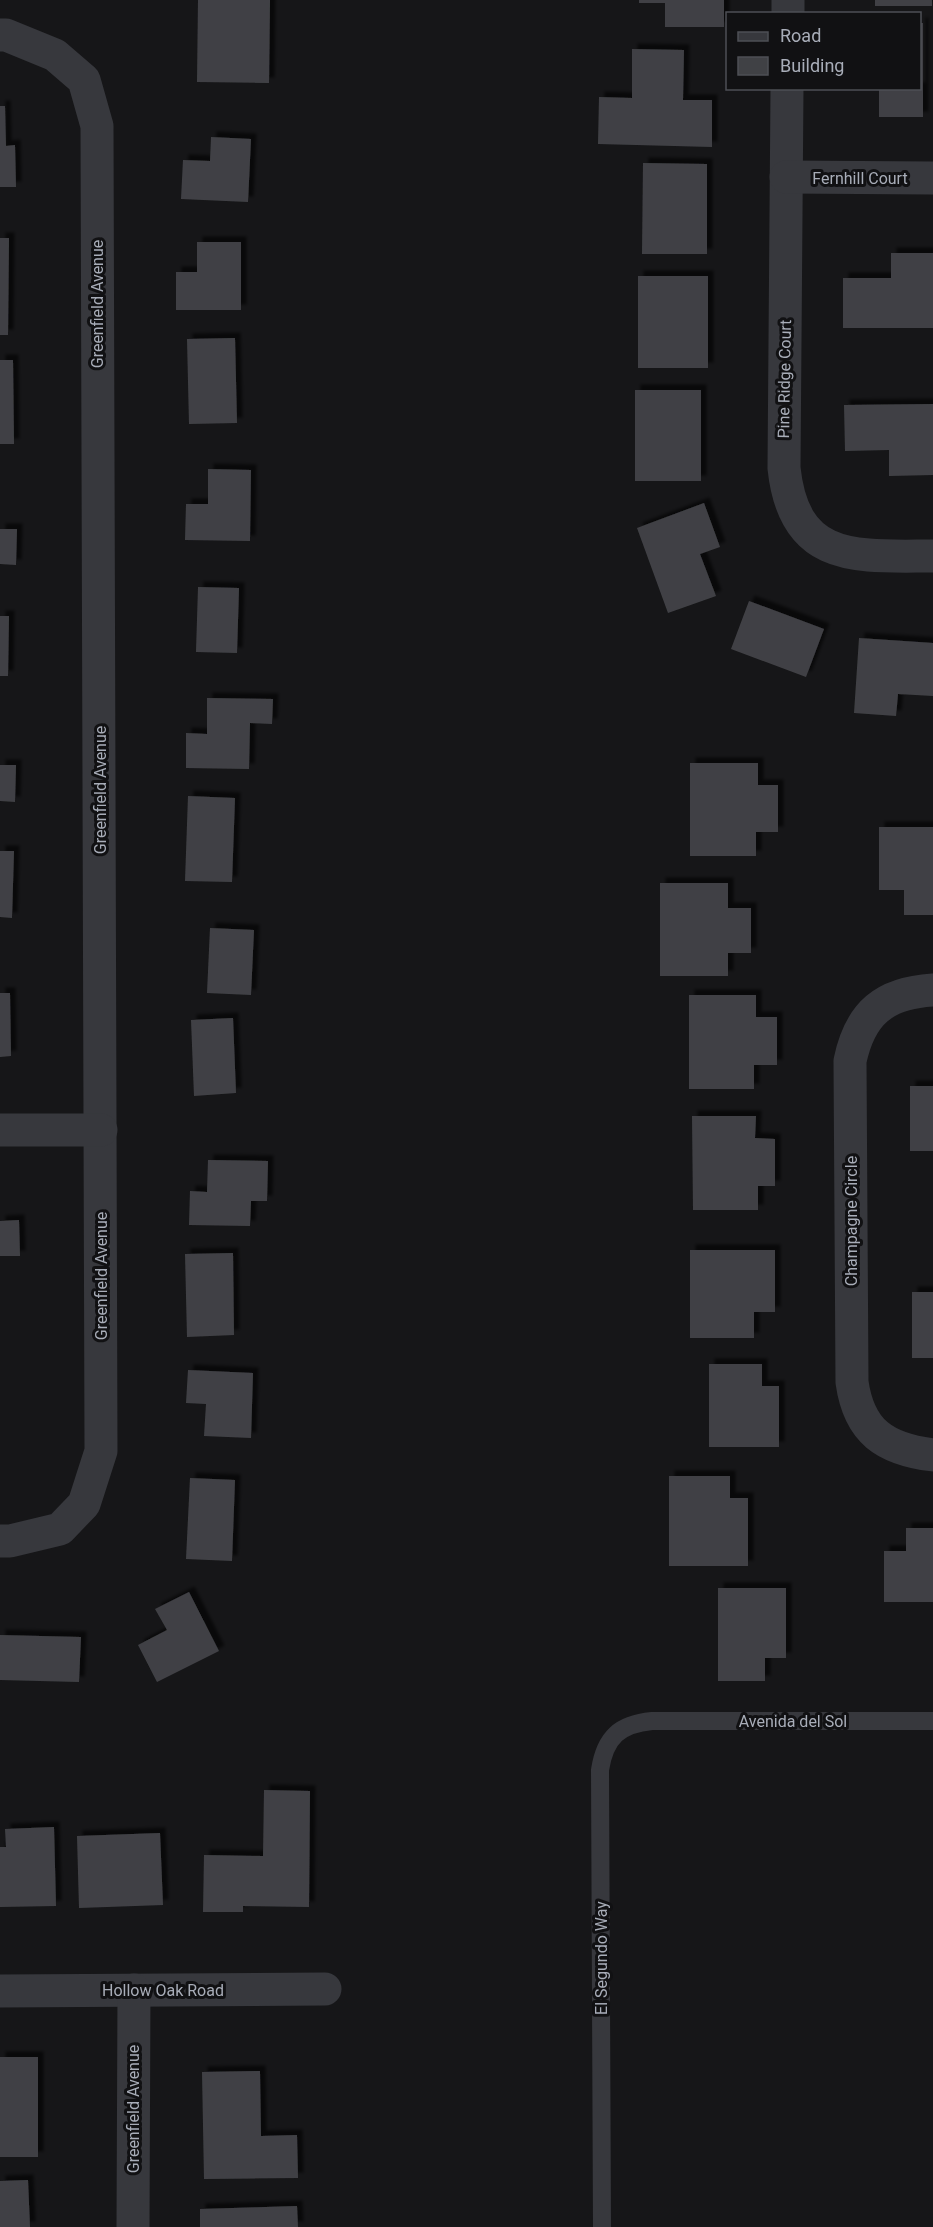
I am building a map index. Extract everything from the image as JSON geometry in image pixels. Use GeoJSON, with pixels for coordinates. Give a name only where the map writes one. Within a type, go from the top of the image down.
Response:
{"type":"FeatureCollection","features":[{"type":"Feature","properties":{"kind":"street","name":"Greenfield Avenue"},"geometry":{"type":"LineString","coordinates":[[3,35],[55,55],[84,80],[97,126],[101,1130],[101,1451],[84,1504],[60,1529],[5,1541]]}},
{"type":"Feature","properties":{"kind":"street","name":"Pine Ridge Court"},"geometry":{"type":"LineString","coordinates":[[787,90],[784,468],[786,489],[793,511],[804,528],[822,543],[842,552],[863,556],[933,556]]}},
{"type":"Feature","properties":{"kind":"street","name":"Fernhill Court"},"geometry":{"type":"LineString","coordinates":[[786,177],[933,178]]}},
{"type":"Feature","properties":{"kind":"street","name":"Champagne Circle"},"geometry":{"type":"LineString","coordinates":[[933,990],[894,996],[876,1008],[862,1025],[854,1042],[850,1061],[851,1370],[854,1398],[861,1417],[872,1432],[888,1444],[910,1452],[933,1455]]}},
{"type":"Feature","properties":{"kind":"street"},"geometry":{"type":"LineString","coordinates":[[0,1130],[101,1130]]}},
{"type":"Feature","properties":{"kind":"street","name":"Hollow Oak Road"},"geometry":{"type":"LineString","coordinates":[[0,1991],[325,1989]]}},
{"type":"Feature","properties":{"kind":"street","name":"Greenfield Avenue"},"geometry":{"type":"LineString","coordinates":[[133,2227],[134,1990]]}},
{"type":"Feature","properties":{"kind":"lane","name":"Avenida del Sol"},"geometry":{"type":"LineString","coordinates":[[652,1721],[933,1721]]}},
{"type":"Feature","properties":{"kind":"lane","name":"El Segundo Way"},"geometry":{"type":"LineString","coordinates":[[602,2227],[600,1770],[602,1755],[609,1741],[620,1730],[636,1723],[652,1721]]}},
{"type":"Feature","properties":{"kind":"building"},"geometry":{"type":"Polygon","coordinates":[[[198,0],[270,0],[269,83],[197,82],[198,0]]]}},
{"type":"Feature","properties":{"kind":"building"},"geometry":{"type":"Polygon","coordinates":[[[639,0],[724,0],[724,27],[665,27],[665,3],[639,3],[639,0]]]}},
{"type":"Feature","properties":{"kind":"building"},"geometry":{"type":"Polygon","coordinates":[[[875,0],[932,0],[932,6],[875,6],[875,0]]]}},
{"type":"Feature","properties":{"kind":"building"},"geometry":{"type":"Polygon","coordinates":[[[921,23],[923,23],[923,117],[879,117],[879,90],[921,90],[921,23]]]}},
{"type":"Feature","properties":{"kind":"building"},"geometry":{"type":"Polygon","coordinates":[[[632,49],[684,50],[683,100],[712,100],[712,147],[598,144],[599,97],[632,98],[632,49]]]}},
{"type":"Feature","properties":{"kind":"building"},"geometry":{"type":"Polygon","coordinates":[[[0,106],[5,106],[6,146],[15,145],[16,187],[0,187],[0,106]]]}},
{"type":"Feature","properties":{"kind":"building"},"geometry":{"type":"Polygon","coordinates":[[[211,137],[251,139],[248,202],[181,199],[183,160],[210,161],[211,137]]]}},
{"type":"Feature","properties":{"kind":"building"},"geometry":{"type":"Polygon","coordinates":[[[643,163],[707,164],[707,254],[642,254],[643,163]]]}},
{"type":"Feature","properties":{"kind":"building"},"geometry":{"type":"Polygon","coordinates":[[[0,238],[9,238],[8,335],[0,335],[0,238]]]}},
{"type":"Feature","properties":{"kind":"building"},"geometry":{"type":"Polygon","coordinates":[[[197,242],[241,242],[241,310],[176,310],[176,272],[197,272],[197,242]]]}},
{"type":"Feature","properties":{"kind":"building"},"geometry":{"type":"Polygon","coordinates":[[[891,253],[933,253],[933,328],[843,328],[843,278],[891,278],[891,253]]]}},
{"type":"Feature","properties":{"kind":"building"},"geometry":{"type":"Polygon","coordinates":[[[638,276],[708,276],[708,368],[638,368],[638,276]]]}},
{"type":"Feature","properties":{"kind":"building"},"geometry":{"type":"Polygon","coordinates":[[[235,338],[237,423],[189,424],[187,339],[235,338]]]}},
{"type":"Feature","properties":{"kind":"building"},"geometry":{"type":"Polygon","coordinates":[[[0,360],[13,360],[14,444],[0,444],[0,360]]]}},
{"type":"Feature","properties":{"kind":"building"},"geometry":{"type":"Polygon","coordinates":[[[635,390],[701,390],[701,481],[635,481],[635,390]]]}},
{"type":"Feature","properties":{"kind":"building"},"geometry":{"type":"Polygon","coordinates":[[[933,404],[933,475],[889,476],[889,450],[845,451],[844,405],[933,404]]]}},
{"type":"Feature","properties":{"kind":"building"},"geometry":{"type":"Polygon","coordinates":[[[208,469],[251,470],[250,541],[185,540],[186,504],[208,504],[208,469]]]}},
{"type":"Feature","properties":{"kind":"building"},"geometry":{"type":"Polygon","coordinates":[[[704,503],[720,547],[700,554],[716,596],[668,613],[637,528],[704,503]]]}},
{"type":"Feature","properties":{"kind":"building"},"geometry":{"type":"Polygon","coordinates":[[[0,529],[17,529],[16,565],[0,564],[0,529]]]}},
{"type":"Feature","properties":{"kind":"building"},"geometry":{"type":"Polygon","coordinates":[[[198,587],[239,588],[237,653],[196,652],[198,587]]]}},
{"type":"Feature","properties":{"kind":"building"},"geometry":{"type":"Polygon","coordinates":[[[749,601],[824,629],[806,677],[731,649],[749,601]]]}},
{"type":"Feature","properties":{"kind":"building"},"geometry":{"type":"Polygon","coordinates":[[[0,616],[9,616],[8,676],[0,676],[0,616]]]}},
{"type":"Feature","properties":{"kind":"building"},"geometry":{"type":"Polygon","coordinates":[[[859,638],[933,643],[933,696],[898,694],[896,716],[854,713],[859,638]]]}},
{"type":"Feature","properties":{"kind":"building"},"geometry":{"type":"Polygon","coordinates":[[[207,698],[273,699],[272,724],[250,723],[249,769],[186,768],[186,733],[207,734],[207,698]]]}},
{"type":"Feature","properties":{"kind":"building"},"geometry":{"type":"Polygon","coordinates":[[[690,763],[758,763],[758,785],[778,785],[778,832],[756,832],[756,856],[690,856],[690,763]]]}},
{"type":"Feature","properties":{"kind":"building"},"geometry":{"type":"Polygon","coordinates":[[[0,765],[16,765],[15,802],[0,801],[0,765]]]}},
{"type":"Feature","properties":{"kind":"building"},"geometry":{"type":"Polygon","coordinates":[[[188,796],[235,798],[232,882],[185,881],[188,796]]]}},
{"type":"Feature","properties":{"kind":"building"},"geometry":{"type":"Polygon","coordinates":[[[879,827],[933,827],[933,915],[904,915],[904,890],[879,890],[879,827]]]}},
{"type":"Feature","properties":{"kind":"building"},"geometry":{"type":"Polygon","coordinates":[[[0,851],[14,851],[12,918],[0,917],[0,851]]]}},
{"type":"Feature","properties":{"kind":"building"},"geometry":{"type":"Polygon","coordinates":[[[660,883],[728,883],[728,908],[751,908],[751,953],[728,953],[728,976],[660,976],[660,883]]]}},
{"type":"Feature","properties":{"kind":"building"},"geometry":{"type":"Polygon","coordinates":[[[210,928],[254,930],[251,995],[207,993],[210,928]]]}},
{"type":"Feature","properties":{"kind":"building"},"geometry":{"type":"Polygon","coordinates":[[[0,993],[10,993],[11,1056],[0,1057],[0,993]]]}},
{"type":"Feature","properties":{"kind":"building"},"geometry":{"type":"Polygon","coordinates":[[[689,995],[756,995],[756,1017],[777,1017],[777,1065],[754,1065],[754,1089],[689,1089],[689,995]]]}},
{"type":"Feature","properties":{"kind":"building"},"geometry":{"type":"Polygon","coordinates":[[[233,1018],[236,1093],[194,1096],[191,1020],[233,1018]]]}},
{"type":"Feature","properties":{"kind":"building"},"geometry":{"type":"Polygon","coordinates":[[[910,1086],[933,1086],[933,1151],[910,1151],[910,1086]]]}},
{"type":"Feature","properties":{"kind":"building"},"geometry":{"type":"Polygon","coordinates":[[[692,1116],[756,1116],[755,1138],[775,1139],[775,1186],[758,1186],[758,1210],[693,1210],[692,1116]]]}},
{"type":"Feature","properties":{"kind":"building"},"geometry":{"type":"Polygon","coordinates":[[[208,1160],[268,1161],[267,1201],[251,1201],[250,1226],[189,1225],[190,1191],[207,1192],[208,1160]]]}},
{"type":"Feature","properties":{"kind":"building"},"geometry":{"type":"Polygon","coordinates":[[[19,1220],[20,1256],[0,1256],[0,1221],[19,1220]]]}},
{"type":"Feature","properties":{"kind":"building"},"geometry":{"type":"Polygon","coordinates":[[[690,1250],[775,1250],[775,1312],[754,1312],[754,1338],[690,1338],[690,1250]]]}},
{"type":"Feature","properties":{"kind":"building"},"geometry":{"type":"Polygon","coordinates":[[[233,1253],[234,1335],[187,1337],[185,1254],[233,1253]]]}},
{"type":"Feature","properties":{"kind":"building"},"geometry":{"type":"Polygon","coordinates":[[[912,1292],[933,1292],[933,1358],[912,1358],[912,1292]]]}},
{"type":"Feature","properties":{"kind":"building"},"geometry":{"type":"Polygon","coordinates":[[[709,1364],[762,1364],[762,1386],[779,1386],[779,1447],[709,1447],[709,1364]]]}},
{"type":"Feature","properties":{"kind":"building"},"geometry":{"type":"Polygon","coordinates":[[[188,1370],[253,1373],[251,1438],[204,1436],[206,1404],[186,1403],[188,1370]]]}},
{"type":"Feature","properties":{"kind":"building"},"geometry":{"type":"Polygon","coordinates":[[[669,1476],[730,1476],[730,1498],[748,1498],[748,1566],[669,1566],[669,1476]]]}},
{"type":"Feature","properties":{"kind":"building"},"geometry":{"type":"Polygon","coordinates":[[[190,1478],[235,1480],[232,1561],[186,1559],[190,1478]]]}},
{"type":"Feature","properties":{"kind":"building"},"geometry":{"type":"Polygon","coordinates":[[[906,1528],[933,1528],[933,1602],[884,1602],[884,1551],[906,1551],[906,1528]]]}},
{"type":"Feature","properties":{"kind":"building"},"geometry":{"type":"Polygon","coordinates":[[[718,1588],[786,1588],[786,1658],[765,1658],[765,1681],[718,1681],[718,1588]]]}},
{"type":"Feature","properties":{"kind":"building"},"geometry":{"type":"Polygon","coordinates":[[[189,1592],[219,1651],[157,1682],[138,1645],[167,1630],[155,1609],[189,1592]]]}},
{"type":"Feature","properties":{"kind":"building"},"geometry":{"type":"Polygon","coordinates":[[[0,1635],[81,1637],[79,1682],[0,1680],[0,1635]]]}},
{"type":"Feature","properties":{"kind":"building"},"geometry":{"type":"Polygon","coordinates":[[[264,1790],[310,1791],[309,1907],[243,1906],[243,1912],[203,1912],[204,1855],[263,1856],[264,1790]]]}},
{"type":"Feature","properties":{"kind":"building"},"geometry":{"type":"Polygon","coordinates":[[[54,1827],[56,1906],[0,1907],[0,1847],[6,1847],[5,1829],[54,1827]]]}},
{"type":"Feature","properties":{"kind":"building"},"geometry":{"type":"Polygon","coordinates":[[[160,1833],[163,1905],[79,1908],[77,1836],[160,1833]]]}},
{"type":"Feature","properties":{"kind":"building"},"geometry":{"type":"Polygon","coordinates":[[[0,2057],[38,2057],[38,2157],[0,2157],[0,2057]]]}},
{"type":"Feature","properties":{"kind":"building"},"geometry":{"type":"Polygon","coordinates":[[[260,2071],[261,2136],[297,2135],[298,2178],[204,2179],[202,2072],[260,2071]]]}},
{"type":"Feature","properties":{"kind":"building"},"geometry":{"type":"Polygon","coordinates":[[[28,2180],[30,2227],[0,2227],[0,2181],[28,2180]]]}},
{"type":"Feature","properties":{"kind":"building"},"geometry":{"type":"Polygon","coordinates":[[[297,2206],[298,2227],[200,2227],[200,2209],[297,2206]]]}}]}
